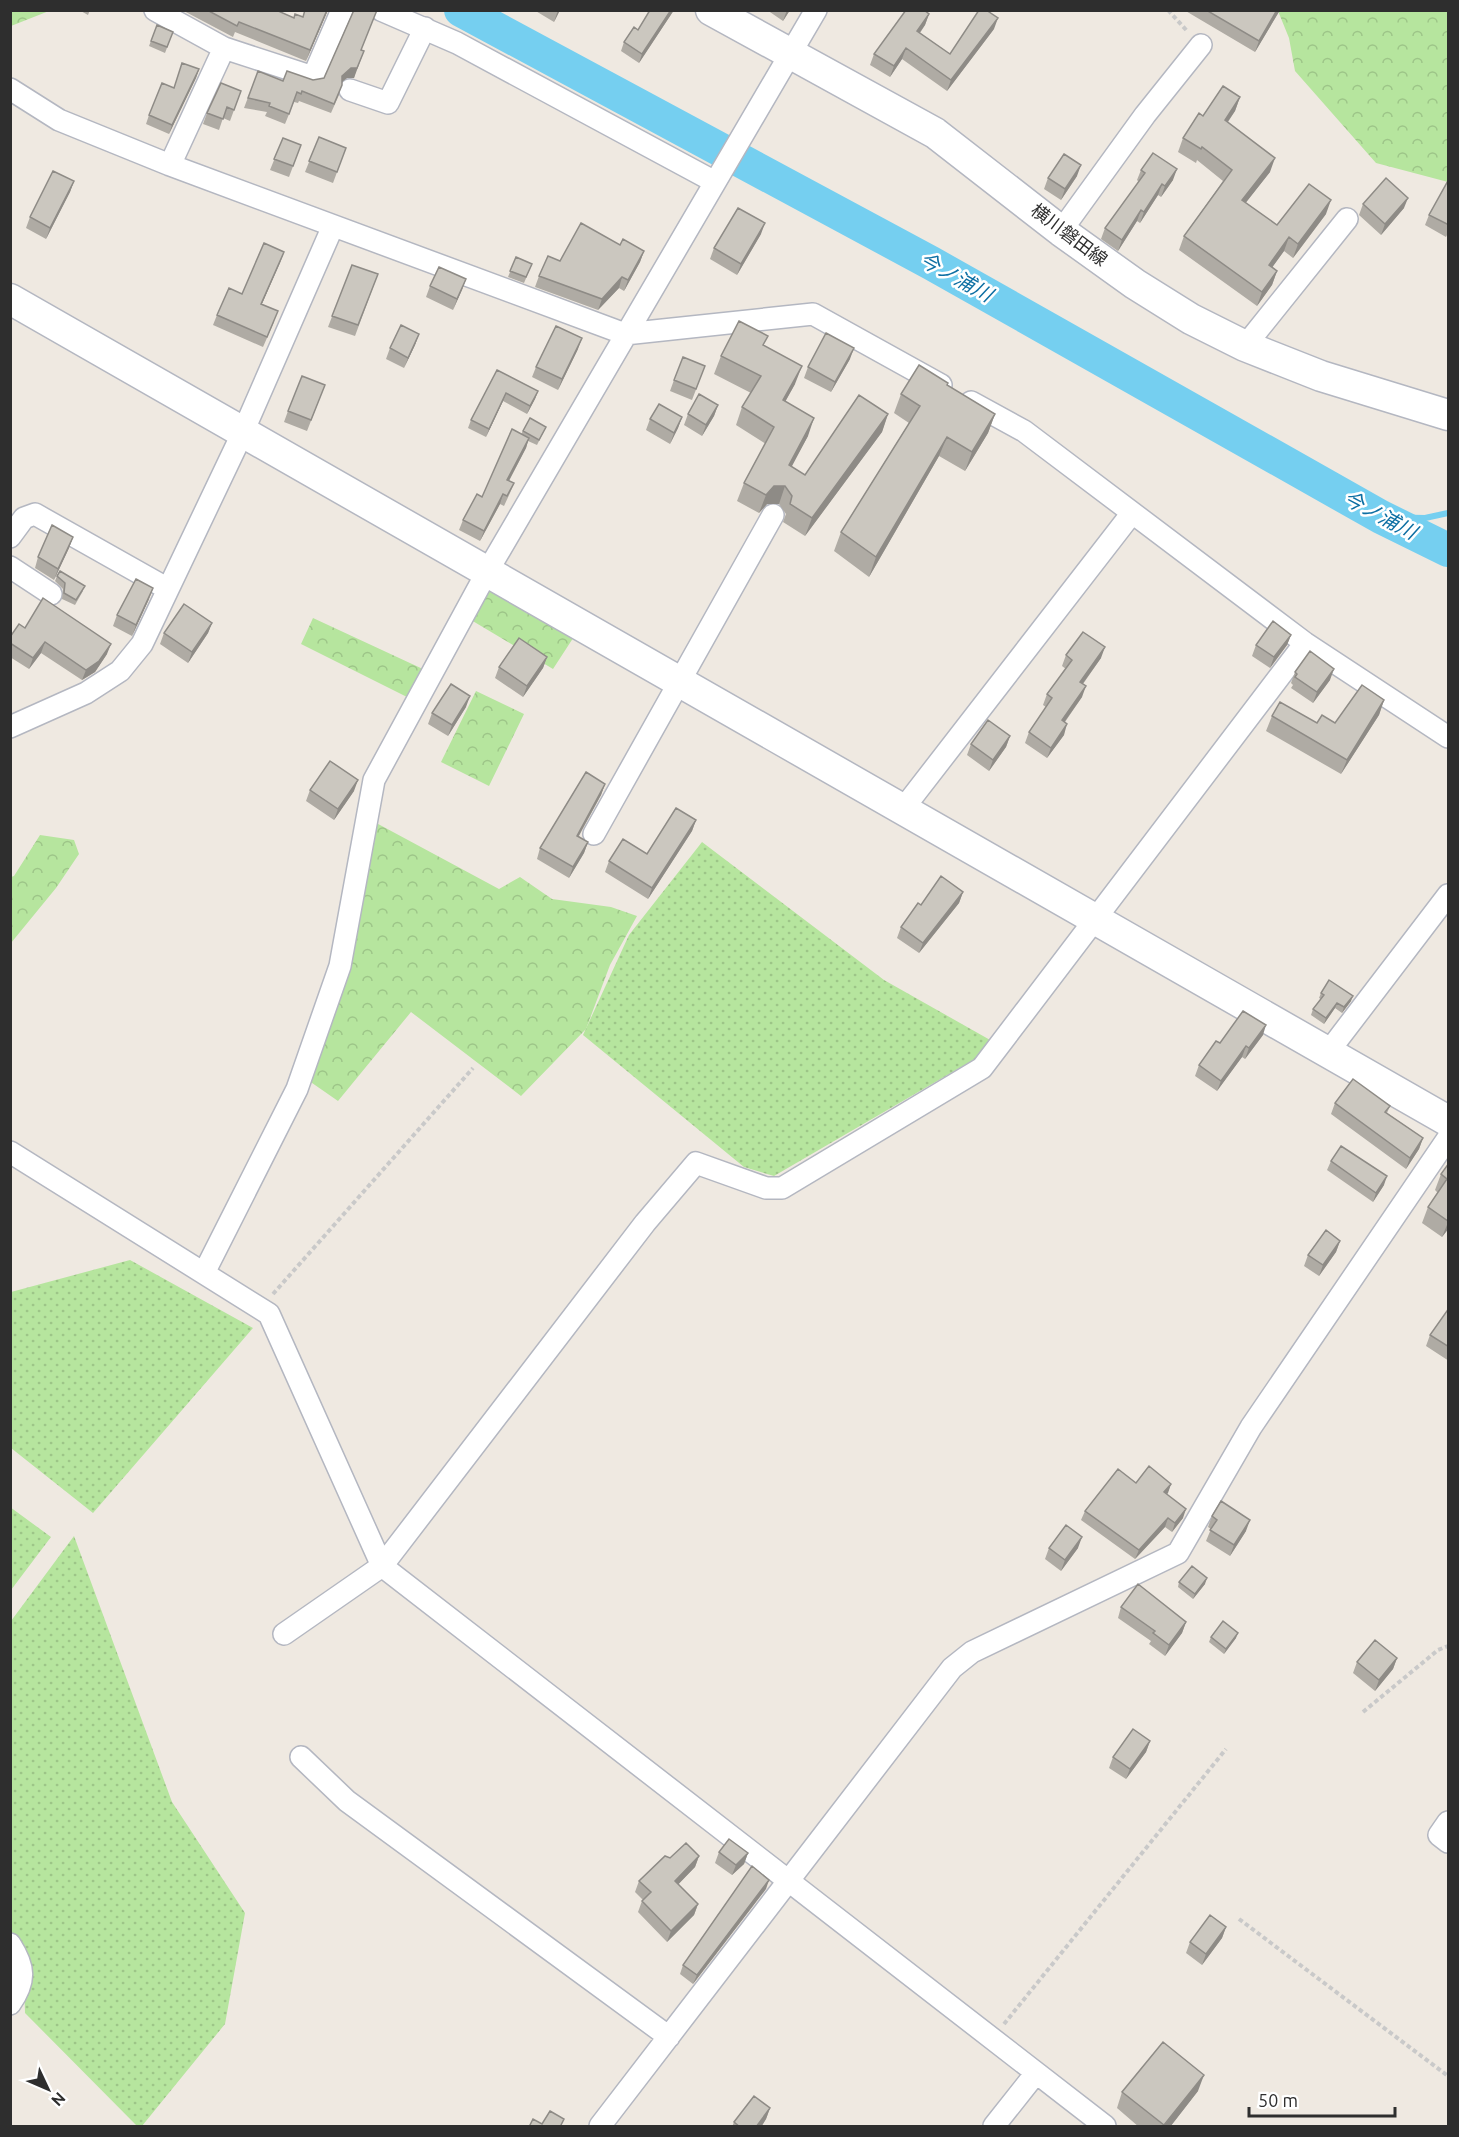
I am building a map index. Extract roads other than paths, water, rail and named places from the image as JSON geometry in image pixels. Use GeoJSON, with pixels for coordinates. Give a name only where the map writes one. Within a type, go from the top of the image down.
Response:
{"type":"FeatureCollection","features":[{"type":"Feature","properties":{"kind":"street"},"geometry":{"type":"LineString","coordinates":[[155,10],[224,48],[313,77],[342,10]]}},
{"type":"Feature","properties":{"kind":"street"},"geometry":{"type":"LineString","coordinates":[[381,10],[425,28],[716,180]]}},
{"type":"Feature","properties":{"kind":"street","name":"横川磐田線"},"geometry":{"type":"LineString","coordinates":[[711,10],[935,133],[1061,231],[1134,284],[1191,319],[1245,346],[1321,376],[1449,415]]}},
{"type":"Feature","properties":{"kind":"street"},"geometry":{"type":"LineString","coordinates":[[204,1273],[297,1089],[340,966],[374,780],[487,572],[816,10]]}},
{"type":"Feature","properties":{"kind":"street"},"geometry":{"type":"LineString","coordinates":[[351,90],[388,103],[425,28]]}},
{"type":"Feature","properties":{"kind":"street"},"geometry":{"type":"LineString","coordinates":[[1061,231],[1144,114],[1201,45]]}},
{"type":"Feature","properties":{"kind":"street"},"geometry":{"type":"LineString","coordinates":[[170,165],[224,48]]}},
{"type":"Feature","properties":{"kind":"street"},"geometry":{"type":"LineString","coordinates":[[10,89],[58,120],[170,165],[625,334],[813,314],[1024,431],[1305,643],[1449,736]]}},
{"type":"Feature","properties":{"kind":"street"},"geometry":{"type":"LineString","coordinates":[[1245,346],[1347,219]]}},
{"type":"Feature","properties":{"kind":"street"},"geometry":{"type":"LineString","coordinates":[[10,727],[86,693],[120,671],[142,644],[243,432],[333,226]]}},
{"type":"Feature","properties":{"kind":"street"},"geometry":{"type":"LineString","coordinates":[[13,305],[243,432],[1449,1121]]}},
{"type":"Feature","properties":{"kind":"street"},"geometry":{"type":"LineString","coordinates":[[903,809],[1132,513]]}},
{"type":"Feature","properties":{"kind":"street"},"geometry":{"type":"LineString","coordinates":[[10,537],[24,518],[35,514],[168,589]]}},
{"type":"Feature","properties":{"kind":"street"},"geometry":{"type":"LineString","coordinates":[[594,834],[772,515]]}},
{"type":"Feature","properties":{"kind":"street"},"geometry":{"type":"LineString","coordinates":[[10,567],[51,594]]}},
{"type":"Feature","properties":{"kind":"street"},"geometry":{"type":"LineString","coordinates":[[285,1634],[382,1566],[645,1223],[696,1163],[766,1188],[782,1188],[982,1068],[1305,643]]}},
{"type":"Feature","properties":{"kind":"street"},"geometry":{"type":"LineString","coordinates":[[1329,1051],[1449,895]]}},
{"type":"Feature","properties":{"kind":"street"},"geometry":{"type":"LineString","coordinates":[[600,2127],[952,1668],[972,1652],[1178,1553],[1251,1427],[1449,1138]]}},
{"type":"Feature","properties":{"kind":"street"},"geometry":{"type":"LineString","coordinates":[[10,1152],[269,1314],[382,1566],[1105,2127]]}},
{"type":"Feature","properties":{"kind":"street"},"geometry":{"type":"LineString","coordinates":[[301,1758],[347,1801],[669,2037]]}},
{"type":"Feature","properties":{"kind":"street"},"geometry":{"type":"LineString","coordinates":[[1449,1822],[1439,1835],[1449,1842]]}},
{"type":"Feature","properties":{"kind":"street"},"geometry":{"type":"LineString","coordinates":[[10,1944],[21,1960],[24,1978],[10,2004]]}},
{"type":"Feature","properties":{"kind":"street"},"geometry":{"type":"LineString","coordinates":[[994,2127],[1036,2073]]}},
{"type":"Feature","properties":{"kind":"waterway","name":"今ノ浦川"},"geometry":{"type":"LineString","coordinates":[[461,10],[931,263],[1381,517],[1448,550]]}},
{"type":"Feature","properties":{"kind":"waterway"},"geometry":{"type":"LineString","coordinates":[[1381,517],[1425,518],[1448,513]]}}]}
